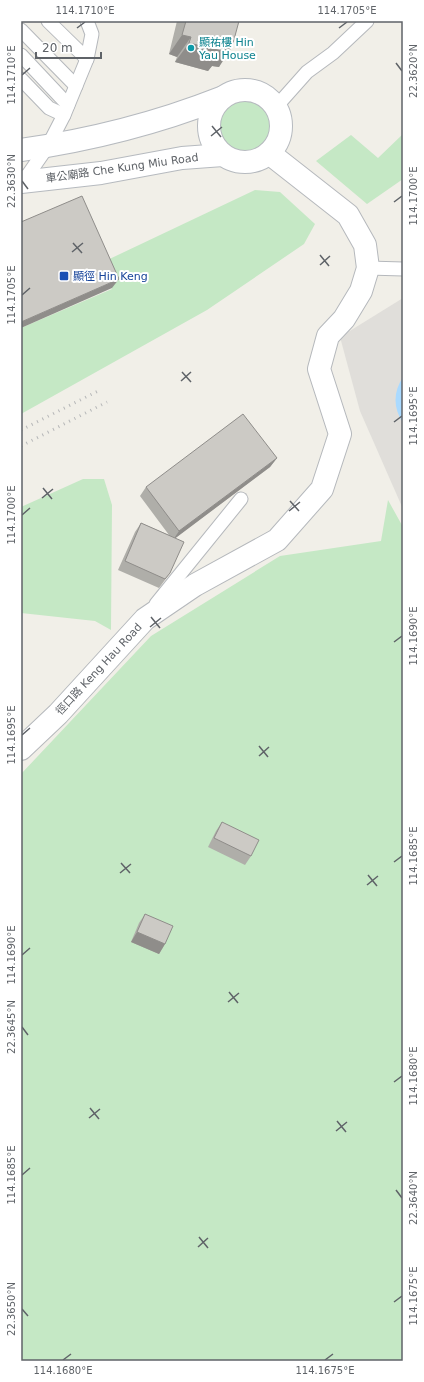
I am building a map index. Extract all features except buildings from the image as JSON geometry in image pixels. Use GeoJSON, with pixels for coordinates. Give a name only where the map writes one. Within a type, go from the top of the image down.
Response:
{"type":"FeatureCollection","features":[{"type":"Feature","properties":{"kind":"street"},"geometry":{"type":"LineString","coordinates":[[21,150],[96,137],[142,126],[181,114],[234,92],[246,90],[256,92],[267,98],[275,108],[280,120],[280,132],[269,153],[260,159],[249,162],[235,161],[223,155],[214,145],[210,134],[209,119],[213,108],[222,98]]}},
{"type":"Feature","properties":{"kind":"street","name":"徑口路 Keng Hau Road"},"geometry":{"type":"LineString","coordinates":[[21,749],[58,714],[140,624],[195,585],[277,540],[322,489],[340,434],[319,369],[328,336],[344,319],[361,291],[368,268],[365,245],[348,215],[269,153]]}},
{"type":"Feature","properties":{"kind":"street","name":"車公廟路 Che Kung Miu Road"},"geometry":{"type":"LineString","coordinates":[[22,183],[101,173],[182,158],[223,155]]}},
{"type":"Feature","properties":{"kind":"lane"},"geometry":{"type":"LineString","coordinates":[[48,21],[87,59]]}},
{"type":"Feature","properties":{"kind":"lane"},"geometry":{"type":"LineString","coordinates":[[22,183],[48,146],[66,110],[87,59],[92,34],[87,21]]}},
{"type":"Feature","properties":{"kind":"lane"},"geometry":{"type":"LineString","coordinates":[[275,108],[306,72],[333,53],[367,21]]}},
{"type":"Feature","properties":{"kind":"lane"},"geometry":{"type":"LineString","coordinates":[[21,30],[76,86]]}},
{"type":"Feature","properties":{"kind":"lane"},"geometry":{"type":"LineString","coordinates":[[21,55],[66,110]]}},
{"type":"Feature","properties":{"kind":"lane"},"geometry":{"type":"LineString","coordinates":[[21,79],[49,108],[66,110]]}},
{"type":"Feature","properties":{"kind":"lane"},"geometry":{"type":"LineString","coordinates":[[368,268],[403,269]]}},
{"type":"Feature","properties":{"kind":"lane"},"geometry":{"type":"LineString","coordinates":[[140,624],[241,499]]}},
{"type":"Feature","properties":{"kind":"shaded area"},"geometry":{"type":"Polygon","coordinates":[[[403,298],[403,509],[360,411],[340,337],[403,298]]]}},
{"type":"Feature","properties":{"kind":"green space"},"geometry":{"type":"Polygon","coordinates":[[[245,95],[257,97],[268,104],[275,115],[277,127],[275,139],[268,150],[257,157],[245,159],[233,157],[222,150],[215,139],[213,127],[215,115],[222,104],[233,97],[245,95]]]}},
{"type":"Feature","properties":{"kind":"green space"},"geometry":{"type":"Polygon","coordinates":[[[403,134],[403,179],[367,204],[316,161],[351,135],[378,158],[403,134]]]}},
{"type":"Feature","properties":{"kind":"green space"},"geometry":{"type":"Polygon","coordinates":[[[255,190],[280,192],[315,224],[304,244],[207,310],[21,414],[21,328],[112,289],[101,263],[255,190]]]}},
{"type":"Feature","properties":{"kind":"green space"},"geometry":{"type":"Polygon","coordinates":[[[83,479],[104,479],[112,505],[111,630],[95,621],[21,613],[21,507],[83,479]]]}},
{"type":"Feature","properties":{"kind":"green space"},"geometry":{"type":"Polygon","coordinates":[[[388,500],[403,527],[403,1361],[21,1361],[21,774],[151,636],[280,556],[381,541],[388,500]]]}},
{"type":"Feature","properties":{"kind":"water"},"geometry":{"type":"Polygon","coordinates":[[[403,377],[403,423],[397,412],[396,394],[397,388],[403,377]]]}},
{"type":"Feature","properties":{"kind":"railway"},"geometry":{"type":"LineString","coordinates":[[21,430],[100,390]]}},
{"type":"Feature","properties":{"kind":"railway"},"geometry":{"type":"LineString","coordinates":[[21,446],[107,402]]}},
{"type":"Feature","properties":{"kind":"place","name":"顯祐樓 Hin Yau House"},"geometry":{"type":"Point","coordinates":[191,48]}},
{"type":"Feature","properties":{"kind":"place","name":"顯徑 Hin Keng"},"geometry":{"type":"Point","coordinates":[64,276]}}]}
